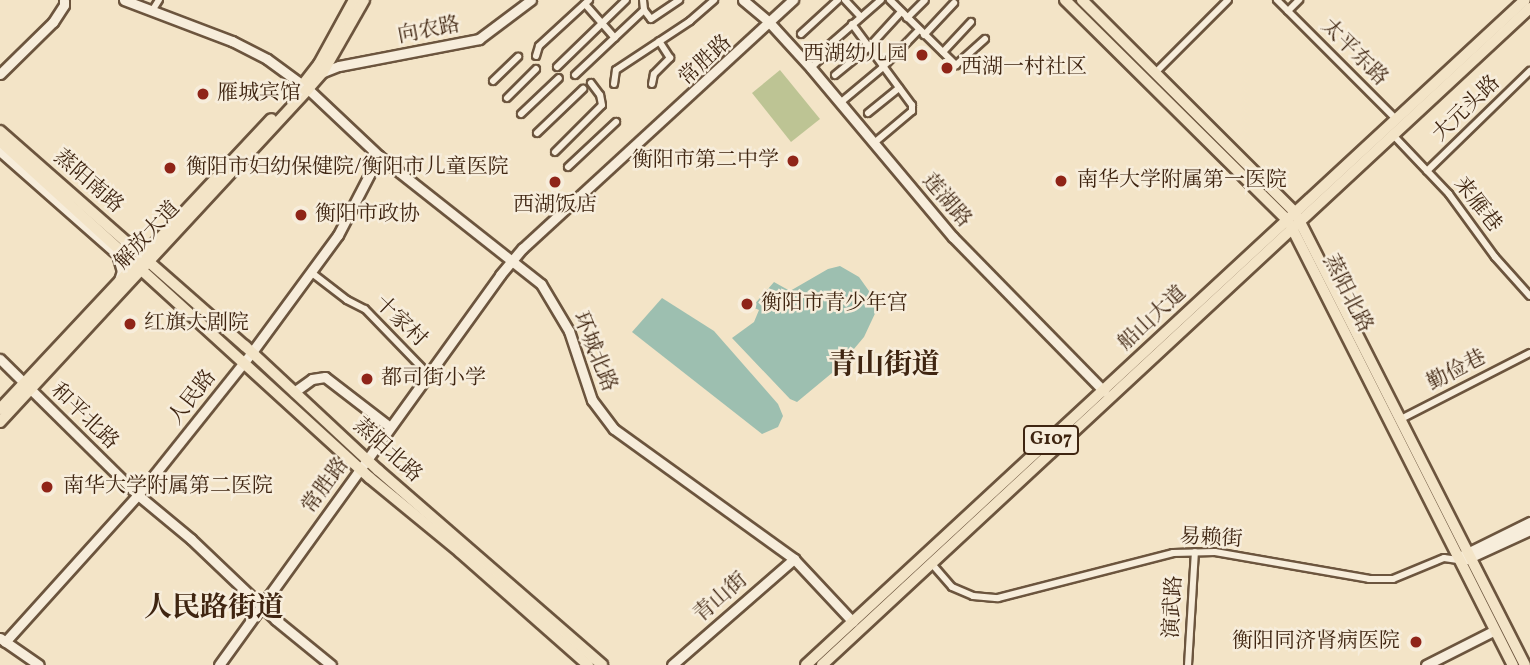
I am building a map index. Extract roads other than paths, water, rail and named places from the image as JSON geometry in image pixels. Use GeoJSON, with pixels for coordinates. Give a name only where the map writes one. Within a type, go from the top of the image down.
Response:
{"type":"FeatureCollection","features":[{"type":"Feature","properties":{"kind":"highway","name":"解放大道"},"geometry":{"type":"LineString","coordinates":[[306,87],[354,0]]}},
{"type":"Feature","properties":{"kind":"highway","name":"解放大道"},"geometry":{"type":"LineString","coordinates":[[0,409],[28,386],[306,87],[323,72],[364,0]]}},
{"type":"Feature","properties":{"kind":"highway","name":"船山大道"},"geometry":{"type":"LineString","coordinates":[[822,665],[1294,222],[1396,119],[1525,0]]}},
{"type":"Feature","properties":{"kind":"highway","name":"船山大道"},"geometry":{"type":"LineString","coordinates":[[806,665],[1104,391],[1394,136],[1530,9]]}},
{"type":"Feature","properties":{"kind":"highway","name":"蒸阳北路"},"geometry":{"type":"LineString","coordinates":[[1294,222],[1401,419],[1525,665]]}},
{"type":"Feature","properties":{"kind":"highway","name":"蒸阳北路"},"geometry":{"type":"LineString","coordinates":[[1294,222],[1458,560],[1513,665]]}},
{"type":"Feature","properties":{"kind":"highway","name":"解放大道"},"geometry":{"type":"LineString","coordinates":[[0,422],[118,283],[143,263]]}},
{"type":"Feature","properties":{"kind":"main road","name":"蒸阳北路"},"geometry":{"type":"LineString","coordinates":[[1065,0],[1294,222]]}},
{"type":"Feature","properties":{"kind":"main road","name":"蒸阳北路"},"geometry":{"type":"LineString","coordinates":[[1082,0],[1155,73],[1294,222]]}},
{"type":"Feature","properties":{"kind":"main road","name":"蒸阳南路"},"geometry":{"type":"LineString","coordinates":[[0,131],[143,263]]}},
{"type":"Feature","properties":{"kind":"main road","name":"蒸阳南路"},"geometry":{"type":"LineString","coordinates":[[0,141],[82,224],[143,263]]}},
{"type":"Feature","properties":{"kind":"main road","name":"蒸阳北路"},"geometry":{"type":"LineString","coordinates":[[143,263],[252,352],[367,459],[602,665]]}},
{"type":"Feature","properties":{"kind":"main road","name":"蒸阳北路"},"geometry":{"type":"LineString","coordinates":[[143,263],[243,363],[360,469],[584,663]]}},
{"type":"Feature","properties":{"kind":"street"},"geometry":{"type":"LineString","coordinates":[[0,67],[48,21],[61,0],[64,5],[53,22],[0,74]]}},
{"type":"Feature","properties":{"kind":"street","name":"环城北路"},"geometry":{"type":"LineString","coordinates":[[124,0],[232,41],[267,59],[306,87],[379,156],[541,284],[569,331],[592,400],[614,429],[794,559],[853,622]]}},
{"type":"Feature","properties":{"kind":"street"},"geometry":{"type":"LineString","coordinates":[[152,11],[159,0]]}},
{"type":"Feature","properties":{"kind":"street","name":"向农路"},"geometry":{"type":"LineString","coordinates":[[323,72],[339,66],[479,39],[531,0]]}},
{"type":"Feature","properties":{"kind":"street"},"geometry":{"type":"LineString","coordinates":[[557,66],[626,0]]}},
{"type":"Feature","properties":{"kind":"street"},"geometry":{"type":"LineString","coordinates":[[643,0],[644,10],[651,19],[679,0]]}},
{"type":"Feature","properties":{"kind":"street"},"geometry":{"type":"LineString","coordinates":[[614,84],[616,70],[690,21],[714,0]]}},
{"type":"Feature","properties":{"kind":"street","name":"莲湖路"},"geometry":{"type":"LineString","coordinates":[[736,0],[768,24]]}},
{"type":"Feature","properties":{"kind":"street","name":"莲湖路"},"geometry":{"type":"LineString","coordinates":[[743,0],[811,68],[953,237],[1104,391]]}},
{"type":"Feature","properties":{"kind":"street","name":"常胜路"},"geometry":{"type":"LineString","coordinates":[[219,665],[428,374],[513,261],[793,0]]}},
{"type":"Feature","properties":{"kind":"street","name":"常胜路"},"geometry":{"type":"LineString","coordinates":[[768,24],[799,0]]}},
{"type":"Feature","properties":{"kind":"street"},"geometry":{"type":"LineString","coordinates":[[802,34],[838,0]]}},
{"type":"Feature","properties":{"kind":"street"},"geometry":{"type":"LineString","coordinates":[[845,0],[861,17]]}},
{"type":"Feature","properties":{"kind":"street"},"geometry":{"type":"LineString","coordinates":[[811,68],[819,60],[819,54],[881,0]]}},
{"type":"Feature","properties":{"kind":"street"},"geometry":{"type":"LineString","coordinates":[[890,0],[956,65],[985,39]]}},
{"type":"Feature","properties":{"kind":"street"},"geometry":{"type":"LineString","coordinates":[[907,18],[925,0]]}},
{"type":"Feature","properties":{"kind":"street"},"geometry":{"type":"LineString","coordinates":[[1155,73],[1228,0]]}},
{"type":"Feature","properties":{"kind":"street","name":"太平东路"},"geometry":{"type":"LineString","coordinates":[[1277,0],[1396,119]]}},
{"type":"Feature","properties":{"kind":"street"},"geometry":{"type":"LineString","coordinates":[[1288,11],[1299,0]]}},
{"type":"Feature","properties":{"kind":"street"},"geometry":{"type":"LineString","coordinates":[[536,56],[539,46],[587,2],[615,38]]}},
{"type":"Feature","properties":{"kind":"street"},"geometry":{"type":"LineString","coordinates":[[840,103],[954,4]]}},
{"type":"Feature","properties":{"kind":"street"},"geometry":{"type":"LineString","coordinates":[[575,75],[644,10]]}},
{"type":"Feature","properties":{"kind":"street"},"geometry":{"type":"LineString","coordinates":[[835,75],[867,48],[901,12]]}},
{"type":"Feature","properties":{"kind":"street"},"geometry":{"type":"LineString","coordinates":[[943,52],[971,22]]}},
{"type":"Feature","properties":{"kind":"street"},"geometry":{"type":"LineString","coordinates":[[852,24],[867,48],[912,104],[912,111],[874,143]]}},
{"type":"Feature","properties":{"kind":"street"},"geometry":{"type":"LineString","coordinates":[[652,84],[654,74],[670,58],[659,41]]}},
{"type":"Feature","properties":{"kind":"street"},"geometry":{"type":"LineString","coordinates":[[493,81],[518,57]]}},
{"type":"Feature","properties":{"kind":"street"},"geometry":{"type":"LineString","coordinates":[[507,98],[536,69]]}},
{"type":"Feature","properties":{"kind":"street","name":"大元头路"},"geometry":{"type":"LineString","coordinates":[[1427,171],[1530,71]]}},
{"type":"Feature","properties":{"kind":"street"},"geometry":{"type":"LineString","coordinates":[[521,114],[559,78]]}},
{"type":"Feature","properties":{"kind":"street"},"geometry":{"type":"LineString","coordinates":[[555,152],[602,105],[600,95],[591,83]]}},
{"type":"Feature","properties":{"kind":"street"},"geometry":{"type":"LineString","coordinates":[[868,114],[899,88]]}},
{"type":"Feature","properties":{"kind":"street"},"geometry":{"type":"LineString","coordinates":[[537,133],[583,89]]}},
{"type":"Feature","properties":{"kind":"street"},"geometry":{"type":"LineString","coordinates":[[568,167],[616,122]]}},
{"type":"Feature","properties":{"kind":"street","name":"来雁巷"},"geometry":{"type":"LineString","coordinates":[[1394,136],[1449,194],[1495,257],[1530,296]]}},
{"type":"Feature","properties":{"kind":"street"},"geometry":{"type":"LineString","coordinates":[[0,151],[117,254],[122,271],[118,283]]}},
{"type":"Feature","properties":{"kind":"street","name":"人民路"},"geometry":{"type":"LineString","coordinates":[[3,640],[138,495],[252,352],[312,274],[338,235],[379,156]]}},
{"type":"Feature","properties":{"kind":"street","name":"十家村"},"geometry":{"type":"LineString","coordinates":[[312,274],[347,300],[365,309],[428,374]]}},
{"type":"Feature","properties":{"kind":"street","name":"勤俭巷"},"geometry":{"type":"LineString","coordinates":[[1401,419],[1530,353]]}},
{"type":"Feature","properties":{"kind":"street","name":"和平北路"},"geometry":{"type":"LineString","coordinates":[[0,359],[138,495],[331,665]]}},
{"type":"Feature","properties":{"kind":"street"},"geometry":{"type":"LineString","coordinates":[[294,392],[312,379],[325,377],[390,427]]}},
{"type":"Feature","properties":{"kind":"street"},"geometry":{"type":"LineString","coordinates":[[1458,560],[1530,522]]}},
{"type":"Feature","properties":{"kind":"street"},"geometry":{"type":"LineString","coordinates":[[1470,554],[1530,530]]}},
{"type":"Feature","properties":{"kind":"street","name":"易赖街"},"geometry":{"type":"LineString","coordinates":[[932,564],[952,587],[973,596],[998,598],[1172,553],[1195,552],[1368,579],[1393,579],[1444,558],[1458,560]]}},
{"type":"Feature","properties":{"kind":"street","name":"演武路"},"geometry":{"type":"LineString","coordinates":[[1188,665],[1195,552]]}},
{"type":"Feature","properties":{"kind":"street","name":"青山街"},"geometry":{"type":"LineString","coordinates":[[672,665],[794,559]]}},
{"type":"Feature","properties":{"kind":"street"},"geometry":{"type":"LineString","coordinates":[[1426,665],[1496,632]]}},
{"type":"Feature","properties":{"kind":"street"},"geometry":{"type":"LineString","coordinates":[[1433,665],[1496,632]]}},
{"type":"Feature","properties":{"kind":"street"},"geometry":{"type":"LineString","coordinates":[[3,640],[39,665]]}},
{"type":"Feature","properties":{"kind":"place","name":"西湖幼儿园"},"geometry":{"type":"Point","coordinates":[922,55]}},
{"type":"Feature","properties":{"kind":"place","name":"西湖一村社区"},"geometry":{"type":"Point","coordinates":[947,68]}},
{"type":"Feature","properties":{"kind":"place","name":"雁城宾馆"},"geometry":{"type":"Point","coordinates":[203,94]}},
{"type":"Feature","properties":{"kind":"place","name":"衡阳市第二中学"},"geometry":{"type":"Point","coordinates":[793,161]}},
{"type":"Feature","properties":{"kind":"place","name":"衡阳市妇幼保健院/衡阳市儿童医院"},"geometry":{"type":"Point","coordinates":[170,168]}},
{"type":"Feature","properties":{"kind":"place","name":"南华大学附属第一医院"},"geometry":{"type":"Point","coordinates":[1061,181]}},
{"type":"Feature","properties":{"kind":"place","name":"西湖饭店"},"geometry":{"type":"Point","coordinates":[555,182]}},
{"type":"Feature","properties":{"kind":"place","name":"衡阳市政协"},"geometry":{"type":"Point","coordinates":[301,215]}},
{"type":"Feature","properties":{"kind":"place","name":"衡阳市青少年宫"},"geometry":{"type":"Point","coordinates":[747,304]}},
{"type":"Feature","properties":{"kind":"place","name":"红旗大剧院"},"geometry":{"type":"Point","coordinates":[130,324]}},
{"type":"Feature","properties":{"kind":"place","name":"都司街小学"},"geometry":{"type":"Point","coordinates":[367,379]}},
{"type":"Feature","properties":{"kind":"place","name":"南华大学附属第二医院"},"geometry":{"type":"Point","coordinates":[47,487]}},
{"type":"Feature","properties":{"kind":"place","name":"衡阳同济肾病医院"},"geometry":{"type":"Point","coordinates":[1416,642]}},
{"type":"Feature","properties":{"kind":"district","name":"青山街道"},"geometry":{"type":"Point","coordinates":[884,366]}},
{"type":"Feature","properties":{"kind":"district","name":"人民路街道"},"geometry":{"type":"Point","coordinates":[214,609]}}]}
